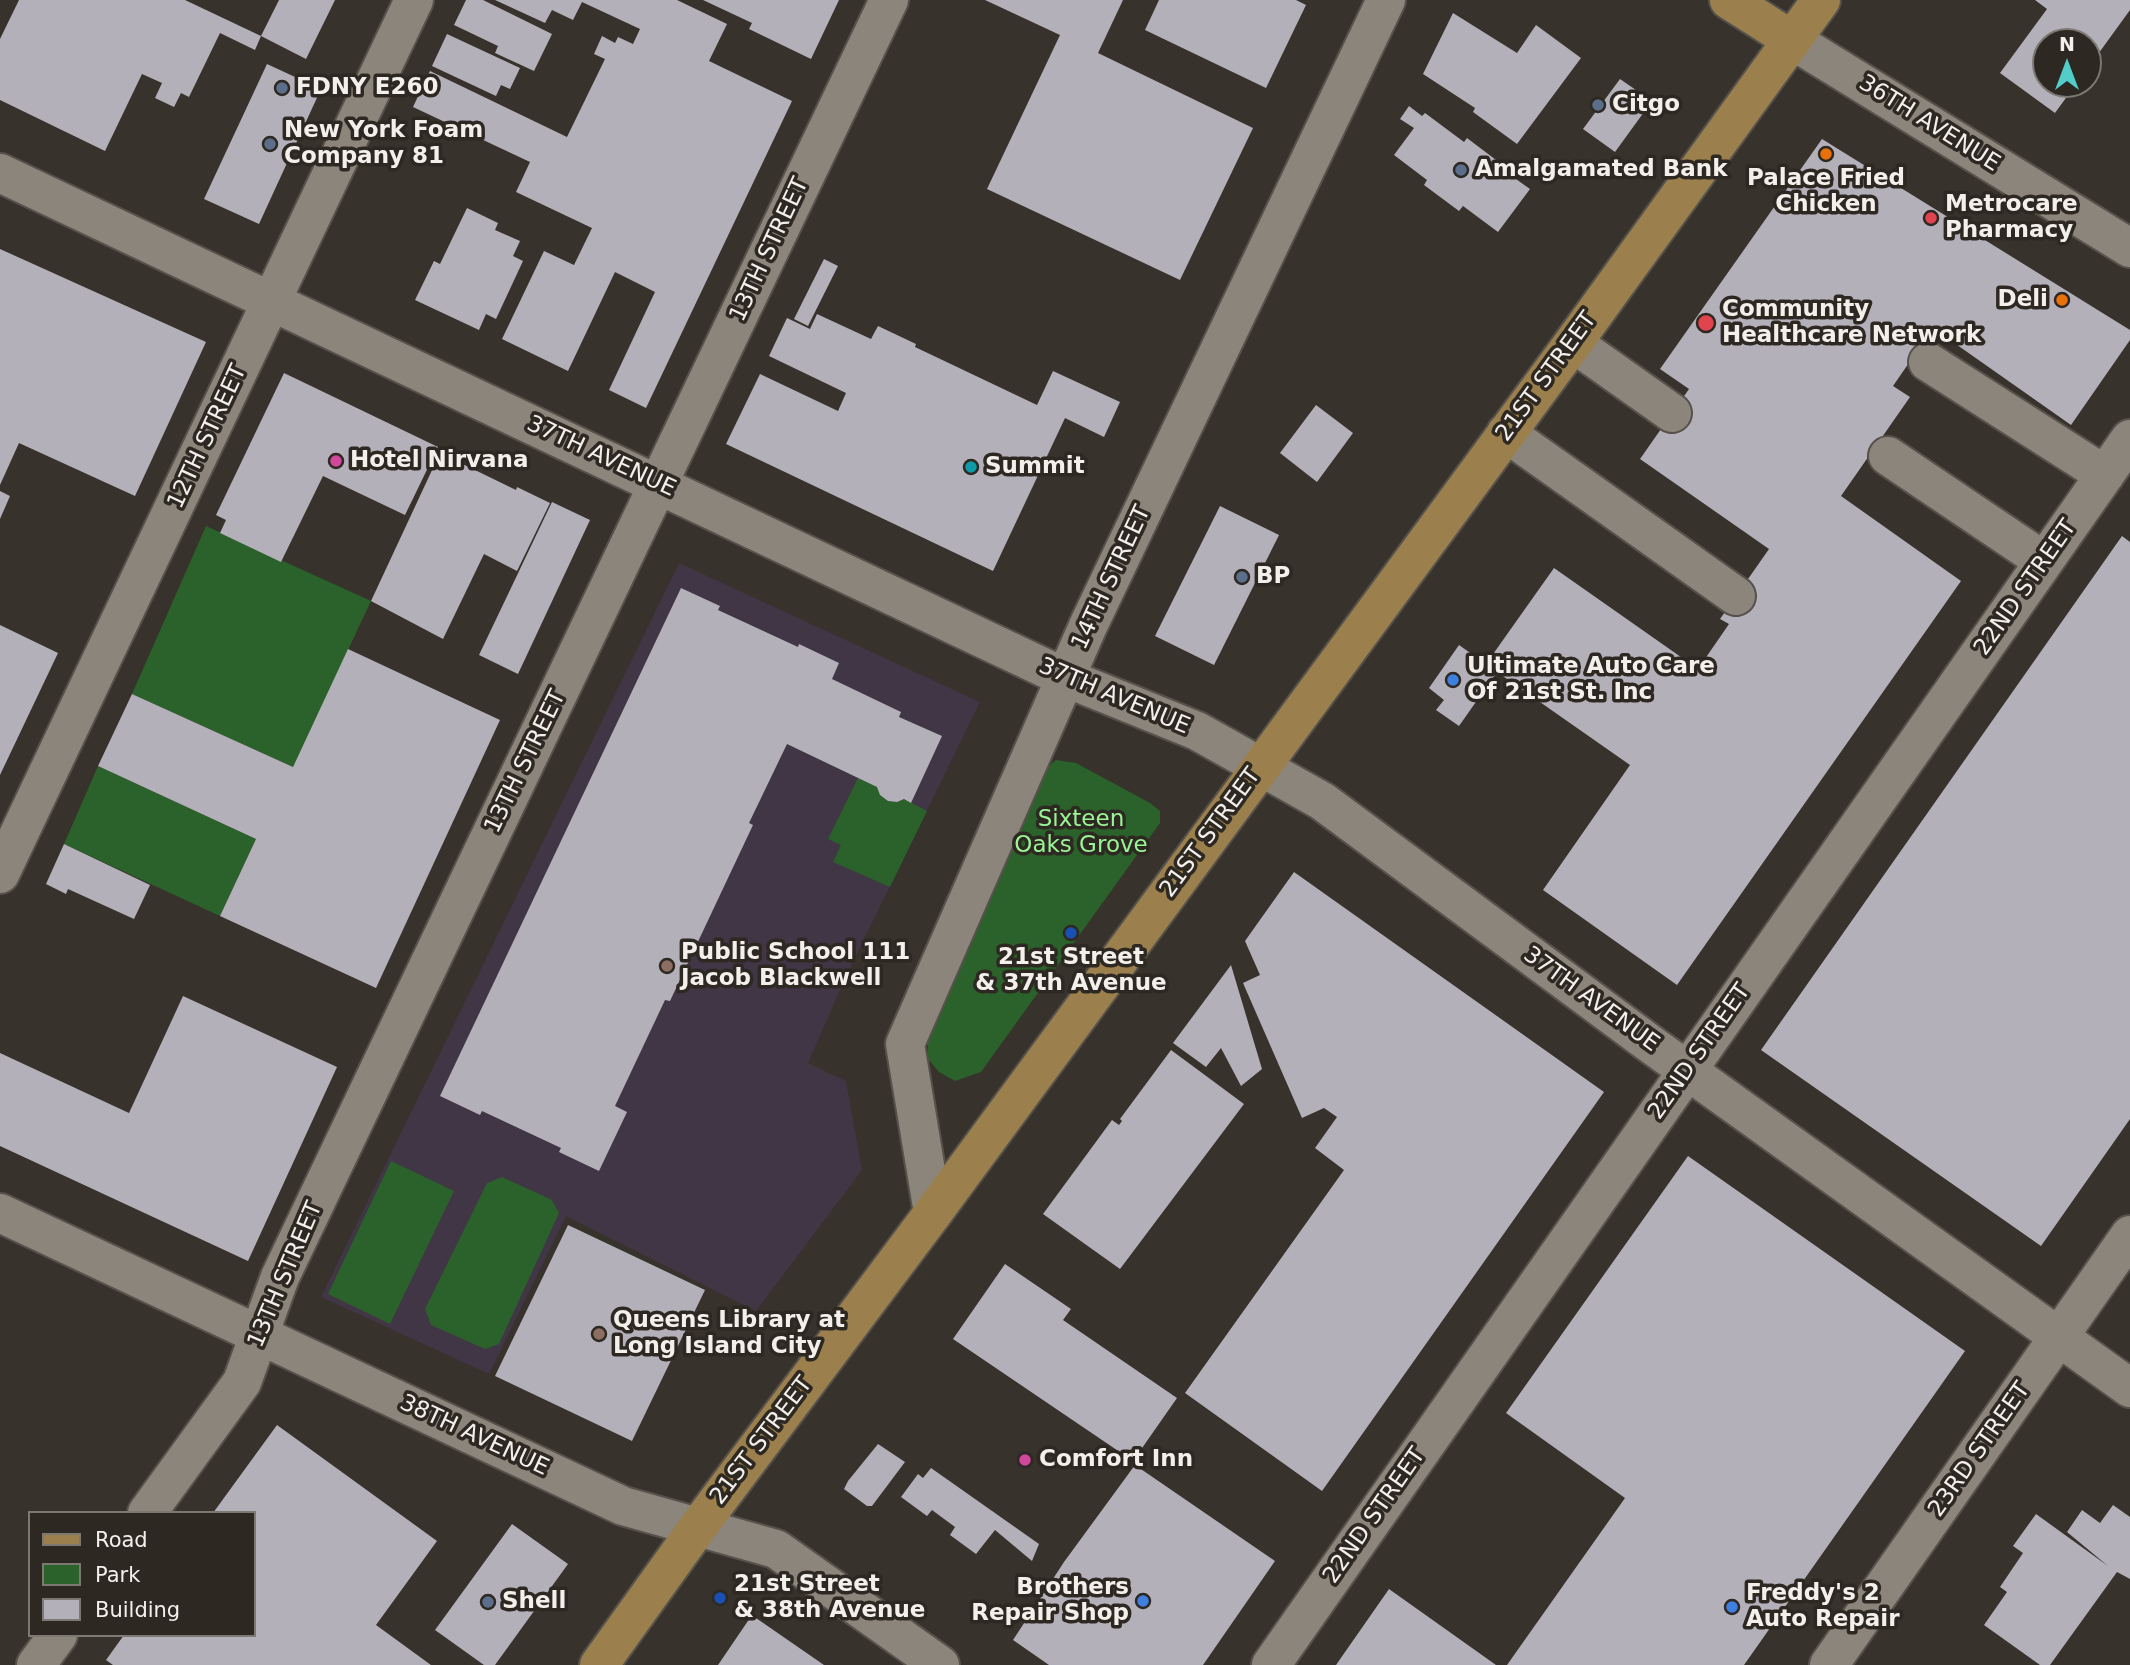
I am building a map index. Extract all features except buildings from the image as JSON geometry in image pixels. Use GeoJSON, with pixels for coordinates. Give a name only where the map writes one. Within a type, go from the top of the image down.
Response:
{"type":"FeatureCollection","features":[{"type":"Feature","properties":{"kind":"main road","name":"36TH AVENUE"},"geometry":{"type":"LineString","coordinates":[[1729,0],[1792,40]]}},
{"type":"Feature","properties":{"kind":"main road","name":"21ST STREET"},"geometry":{"type":"LineString","coordinates":[[599,1665],[1573,342],[1821,0]]}},
{"type":"Feature","properties":{"kind":"street","name":"12TH STREET"},"geometry":{"type":"LineString","coordinates":[[0,873],[414,0]]}},
{"type":"Feature","properties":{"kind":"street","name":"13TH STREET"},"geometry":{"type":"LineString","coordinates":[[148,1511],[242,1382],[280,1277],[889,0]]}},
{"type":"Feature","properties":{"kind":"street","name":"14TH STREET"},"geometry":{"type":"LineString","coordinates":[[933,1213],[905,1044],[1098,604],[1386,0]]}},
{"type":"Feature","properties":{"kind":"street","name":"36TH AVENUE"},"geometry":{"type":"LineString","coordinates":[[1792,40],[2130,248]]}},
{"type":"Feature","properties":{"kind":"street","name":"37TH AVENUE"},"geometry":{"type":"LineString","coordinates":[[0,173],[1066,678],[1197,732],[1322,801],[1687,1070],[2130,1388]]}},
{"type":"Feature","properties":{"kind":"street"},"geometry":{"type":"LineString","coordinates":[[1573,342],[1672,413]]}},
{"type":"Feature","properties":{"kind":"street"},"geometry":{"type":"LineString","coordinates":[[1928,362],[2105,475]]}},
{"type":"Feature","properties":{"kind":"street"},"geometry":{"type":"LineString","coordinates":[[1506,433],[1736,596]]}},
{"type":"Feature","properties":{"kind":"street","name":"22ND STREET"},"geometry":{"type":"LineString","coordinates":[[1270,1665],[2130,439]]}},
{"type":"Feature","properties":{"kind":"street"},"geometry":{"type":"LineString","coordinates":[[1888,456],[2044,561]]}},
{"type":"Feature","properties":{"kind":"street","name":"38TH AVENUE"},"geometry":{"type":"LineString","coordinates":[[0,1213],[623,1506],[776,1549],[940,1665]]}},
{"type":"Feature","properties":{"kind":"street","name":"23RD STREET"},"geometry":{"type":"LineString","coordinates":[[1829,1665],[2130,1235]]}},
{"type":"Feature","properties":{"kind":"shaded area","name":"Public School 111 Jacob Blackwell"},"geometry":{"type":"Polygon","coordinates":[[[679,563],[980,702],[848,972],[808,1063],[846,1081],[862,1170],[756,1311],[566,1216],[489,1374],[321,1297],[679,563]]]}},
{"type":"Feature","properties":{"kind":"green space"},"geometry":{"type":"Polygon","coordinates":[[[206,526],[371,601],[293,767],[132,694],[206,526]]]}},
{"type":"Feature","properties":{"kind":"green space","name":"Sixteen Oaks Grove"},"geometry":{"type":"Polygon","coordinates":[[[1056,760],[1076,763],[1150,803],[1160,811],[1160,823],[981,1072],[955,1081],[939,1072],[928,1059],[928,1039],[1045,769],[1056,760]]]}},
{"type":"Feature","properties":{"kind":"green space"},"geometry":{"type":"Polygon","coordinates":[[[98,766],[256,839],[220,916],[64,844],[98,766]]]}},
{"type":"Feature","properties":{"kind":"green space"},"geometry":{"type":"Polygon","coordinates":[[[858,778],[877,787],[888,801],[897,802],[904,799],[927,811],[890,887],[833,862],[841,845],[828,839],[858,778]]]}},
{"type":"Feature","properties":{"kind":"green space"},"geometry":{"type":"Polygon","coordinates":[[[391,1161],[454,1191],[390,1324],[328,1294],[391,1161]]]}},
{"type":"Feature","properties":{"kind":"green space"},"geometry":{"type":"Polygon","coordinates":[[[502,1177],[552,1200],[559,1213],[499,1344],[485,1349],[431,1325],[425,1309],[487,1183],[502,1177]]]}},
{"type":"Feature","properties":{"kind":"place","name":"FDNY E260"},"geometry":{"type":"Point","coordinates":[282,88]}},
{"type":"Feature","properties":{"kind":"place","name":"Citgo"},"geometry":{"type":"Point","coordinates":[1598,105]}},
{"type":"Feature","properties":{"kind":"place","name":"New York Foam Company 81"},"geometry":{"type":"Point","coordinates":[270,144]}},
{"type":"Feature","properties":{"kind":"place","name":"Palace Fried Chicken"},"geometry":{"type":"Point","coordinates":[1826,154]}},
{"type":"Feature","properties":{"kind":"place","name":"Amalgamated Bank"},"geometry":{"type":"Point","coordinates":[1461,170]}},
{"type":"Feature","properties":{"kind":"place","name":"Metrocare Pharmacy"},"geometry":{"type":"Point","coordinates":[1931,218]}},
{"type":"Feature","properties":{"kind":"place","name":"Deli"},"geometry":{"type":"Point","coordinates":[2062,300]}},
{"type":"Feature","properties":{"kind":"place","name":"Community Healthcare Network"},"geometry":{"type":"Point","coordinates":[1706,323]}},
{"type":"Feature","properties":{"kind":"place","name":"Hotel Nirvana"},"geometry":{"type":"Point","coordinates":[336,461]}},
{"type":"Feature","properties":{"kind":"place","name":"Summit"},"geometry":{"type":"Point","coordinates":[971,467]}},
{"type":"Feature","properties":{"kind":"place","name":"BP"},"geometry":{"type":"Point","coordinates":[1242,577]}},
{"type":"Feature","properties":{"kind":"place","name":"Ultimate Auto Care Of 21st St. Inc"},"geometry":{"type":"Point","coordinates":[1453,680]}},
{"type":"Feature","properties":{"kind":"place","name":"21st Street & 37th Avenue"},"geometry":{"type":"Point","coordinates":[1071,933]}},
{"type":"Feature","properties":{"kind":"place","name":"Public School 111 Jacob Blackwell"},"geometry":{"type":"Point","coordinates":[667,966]}},
{"type":"Feature","properties":{"kind":"place","name":"Queens Library at Long Island City"},"geometry":{"type":"Point","coordinates":[599,1334]}},
{"type":"Feature","properties":{"kind":"place","name":"Comfort Inn"},"geometry":{"type":"Point","coordinates":[1025,1460]}},
{"type":"Feature","properties":{"kind":"place","name":"21st Street & 38th Avenue"},"geometry":{"type":"Point","coordinates":[720,1598]}},
{"type":"Feature","properties":{"kind":"place","name":"Brothers Repair Shop"},"geometry":{"type":"Point","coordinates":[1143,1601]}},
{"type":"Feature","properties":{"kind":"place","name":"Shell"},"geometry":{"type":"Point","coordinates":[488,1602]}},
{"type":"Feature","properties":{"kind":"place","name":"Freddy's 2 Auto Repair"},"geometry":{"type":"Point","coordinates":[1732,1607]}}]}
